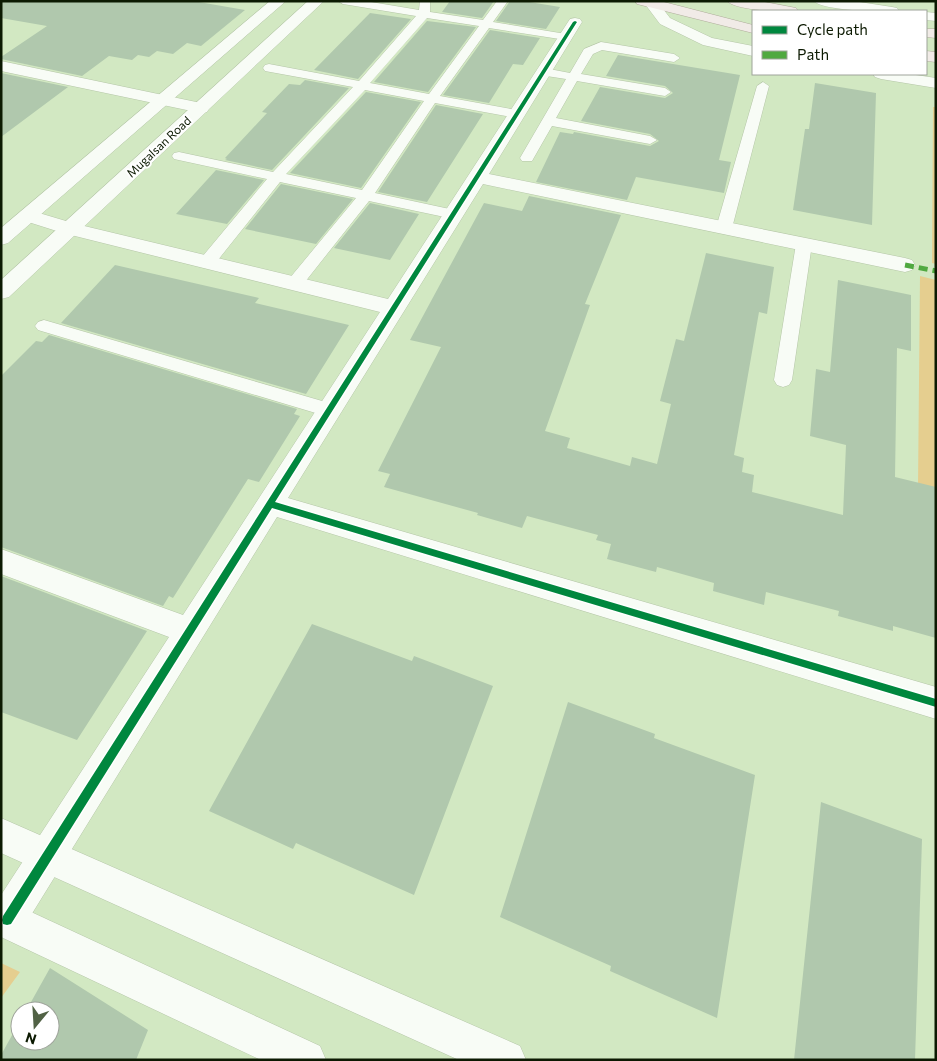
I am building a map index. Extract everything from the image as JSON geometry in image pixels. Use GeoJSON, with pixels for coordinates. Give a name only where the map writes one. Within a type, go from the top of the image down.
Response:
{"type":"FeatureCollection","features":[{"type":"Feature","properties":{"kind":"main road"},"geometry":{"type":"LineString","coordinates":[[734,1],[785,10]]}},
{"type":"Feature","properties":{"kind":"main road"},"geometry":{"type":"LineString","coordinates":[[647,3],[752,29]]}},
{"type":"Feature","properties":{"kind":"street"},"geometry":{"type":"LineString","coordinates":[[1,239],[279,1]]}},
{"type":"Feature","properties":{"kind":"street","name":"Mugalsan Road"},"geometry":{"type":"LineString","coordinates":[[1,292],[317,1]]}},
{"type":"Feature","properties":{"kind":"street"},"geometry":{"type":"LineString","coordinates":[[821,1],[885,10]]}},
{"type":"Feature","properties":{"kind":"street"},"geometry":{"type":"LineString","coordinates":[[647,3],[665,21],[708,42],[752,51]]}},
{"type":"Feature","properties":{"kind":"street"},"geometry":{"type":"LineString","coordinates":[[306,1060],[4,918],[48,855],[571,30]]}},
{"type":"Feature","properties":{"kind":"street"},"geometry":{"type":"LineString","coordinates":[[1,66],[201,108]]}},
{"type":"Feature","properties":{"kind":"street"},"geometry":{"type":"LineString","coordinates":[[888,75],[936,82]]}},
{"type":"Feature","properties":{"kind":"street"},"geometry":{"type":"LineString","coordinates":[[477,177],[905,265]]}},
{"type":"Feature","properties":{"kind":"street"},"geometry":{"type":"LineString","coordinates":[[29,216],[70,229],[208,261],[394,308]]}},
{"type":"Feature","properties":{"kind":"street"},"geometry":{"type":"LineString","coordinates":[[270,504],[936,703]]}},
{"type":"Feature","properties":{"kind":"street"},"geometry":{"type":"LineString","coordinates":[[1,561],[190,630]]}},
{"type":"Feature","properties":{"kind":"street"},"geometry":{"type":"LineString","coordinates":[[1,835],[506,1060]]}},
{"type":"Feature","properties":{"kind":"lane"},"geometry":{"type":"LineString","coordinates":[[343,1],[424,8],[486,24],[571,30]]}},
{"type":"Feature","properties":{"kind":"lane"},"geometry":{"type":"LineString","coordinates":[[295,283],[366,194],[432,98],[503,1]]}},
{"type":"Feature","properties":{"kind":"lane"},"geometry":{"type":"LineString","coordinates":[[208,261],[277,176],[362,85],[424,8]]}},
{"type":"Feature","properties":{"kind":"lane"},"geometry":{"type":"LineString","coordinates":[[528,158],[588,52],[601,46],[674,58]]}},
{"type":"Feature","properties":{"kind":"lane"},"geometry":{"type":"LineString","coordinates":[[269,68],[517,114]]}},
{"type":"Feature","properties":{"kind":"lane"},"geometry":{"type":"LineString","coordinates":[[544,72],[665,92]]}},
{"type":"Feature","properties":{"kind":"lane"},"geometry":{"type":"LineString","coordinates":[[724,228],[763,86]]}},
{"type":"Feature","properties":{"kind":"lane"},"geometry":{"type":"LineString","coordinates":[[549,121],[650,140]]}},
{"type":"Feature","properties":{"kind":"lane"},"geometry":{"type":"LineString","coordinates":[[179,156],[454,214]]}},
{"type":"Feature","properties":{"kind":"lane"},"geometry":{"type":"LineString","coordinates":[[783,380],[804,244]]}},
{"type":"Feature","properties":{"kind":"lane"},"geometry":{"type":"LineString","coordinates":[[44,326],[329,410]]}},
{"type":"Feature","properties":{"kind":"shaded area"},"geometry":{"type":"Polygon","coordinates":[[[933,107],[936,107],[936,264],[932,263],[933,107]]]}},
{"type":"Feature","properties":{"kind":"shaded area"},"geometry":{"type":"Polygon","coordinates":[[[920,276],[936,280],[936,492],[918,487],[920,276]]]}},
{"type":"Feature","properties":{"kind":"shaded area"},"geometry":{"type":"Polygon","coordinates":[[[1,963],[20,972],[1,998],[1,963]]]}},
{"type":"Feature","properties":{"kind":"building"},"geometry":{"type":"Polygon","coordinates":[[[1,1],[193,1],[245,10],[201,46],[187,43],[173,54],[157,51],[149,57],[138,55],[132,60],[109,56],[82,76],[1,59],[1,57],[47,26],[1,18],[1,1]]]}},
{"type":"Feature","properties":{"kind":"building"},"geometry":{"type":"Polygon","coordinates":[[[450,1],[494,1],[482,18],[442,12],[450,1]]]}},
{"type":"Feature","properties":{"kind":"building"},"geometry":{"type":"Polygon","coordinates":[[[510,1],[523,1],[560,7],[546,29],[496,21],[510,1]]]}},
{"type":"Feature","properties":{"kind":"building"},"geometry":{"type":"Polygon","coordinates":[[[370,13],[411,19],[358,79],[314,70],[370,13]]]}},
{"type":"Feature","properties":{"kind":"building"},"geometry":{"type":"Polygon","coordinates":[[[427,21],[476,27],[428,92],[374,82],[427,21]]]}},
{"type":"Feature","properties":{"kind":"building"},"geometry":{"type":"Polygon","coordinates":[[[490,30],[540,38],[523,65],[513,64],[489,103],[443,95],[490,30]]]}},
{"type":"Feature","properties":{"kind":"building"},"geometry":{"type":"Polygon","coordinates":[[[618,55],[740,75],[719,160],[731,162],[724,193],[636,177],[627,200],[536,182],[560,132],[573,134],[574,132],[650,146],[659,141],[650,134],[581,121],[600,87],[665,98],[673,93],[665,86],[606,76],[618,55]]]}},
{"type":"Feature","properties":{"kind":"building"},"geometry":{"type":"Polygon","coordinates":[[[1,73],[68,87],[1,137],[1,73]]]}},
{"type":"Feature","properties":{"kind":"building"},"geometry":{"type":"Polygon","coordinates":[[[305,80],[349,88],[272,170],[225,160],[267,113],[262,112],[289,84],[300,85],[305,80]]]}},
{"type":"Feature","properties":{"kind":"building"},"geometry":{"type":"Polygon","coordinates":[[[815,83],[876,93],[872,225],[793,210],[805,129],[809,129],[815,83]]]}},
{"type":"Feature","properties":{"kind":"building"},"geometry":{"type":"Polygon","coordinates":[[[366,92],[421,102],[361,188],[290,173],[366,92]]]}},
{"type":"Feature","properties":{"kind":"building"},"geometry":{"type":"Polygon","coordinates":[[[436,105],[483,114],[427,202],[378,192],[436,105]]]}},
{"type":"Feature","properties":{"kind":"building"},"geometry":{"type":"Polygon","coordinates":[[[216,170],[264,180],[227,224],[176,214],[216,170]]]}},
{"type":"Feature","properties":{"kind":"building"},"geometry":{"type":"Polygon","coordinates":[[[281,184],[353,199],[316,244],[245,229],[281,184]]]}},
{"type":"Feature","properties":{"kind":"building"},"geometry":{"type":"Polygon","coordinates":[[[529,196],[621,215],[585,304],[590,305],[545,431],[570,438],[567,448],[630,466],[632,457],[657,464],[671,404],[660,401],[676,339],[684,341],[706,253],[774,267],[767,314],[759,312],[734,455],[744,458],[742,472],[754,475],[752,492],[843,515],[846,445],[810,436],[816,369],[830,372],[838,280],[911,295],[911,351],[897,348],[895,477],[936,487],[936,638],[893,626],[893,631],[838,616],[839,611],[766,592],[764,605],[713,591],[714,583],[657,567],[656,572],[607,559],[611,544],[596,540],[598,535],[527,516],[522,528],[477,515],[478,513],[384,487],[390,474],[378,471],[441,347],[410,340],[484,203],[522,211],[529,196]]]}},
{"type":"Feature","properties":{"kind":"building"},"geometry":{"type":"Polygon","coordinates":[[[370,203],[419,214],[390,260],[334,248],[370,203]]]}},
{"type":"Feature","properties":{"kind":"building"},"geometry":{"type":"Polygon","coordinates":[[[115,265],[259,298],[255,303],[349,325],[306,394],[61,323],[115,265]]]}},
{"type":"Feature","properties":{"kind":"building"},"geometry":{"type":"Polygon","coordinates":[[[49,335],[297,409],[294,414],[300,416],[259,482],[248,479],[173,598],[169,596],[163,606],[1,547],[1,376],[36,341],[42,342],[49,335]]]}},
{"type":"Feature","properties":{"kind":"building"},"geometry":{"type":"Polygon","coordinates":[[[1,576],[147,631],[77,740],[1,712],[1,576]]]}},
{"type":"Feature","properties":{"kind":"building"},"geometry":{"type":"Polygon","coordinates":[[[312,624],[412,661],[414,656],[493,686],[414,895],[296,843],[293,849],[209,811],[312,624]]]}},
{"type":"Feature","properties":{"kind":"building"},"geometry":{"type":"Polygon","coordinates":[[[568,702],[655,734],[654,738],[755,775],[717,1018],[610,971],[611,966],[500,917],[568,702]]]}},
{"type":"Feature","properties":{"kind":"building"},"geometry":{"type":"Polygon","coordinates":[[[821,802],[922,839],[915,1060],[794,1060],[821,802]]]}},
{"type":"Feature","properties":{"kind":"building"},"geometry":{"type":"Polygon","coordinates":[[[50,968],[148,1030],[136,1060],[1,1060],[1,1055],[10,1039],[10,1051],[60,1051],[60,1001],[32,1001],[50,968]]]}},
{"type":"Feature","properties":{"kind":"marked path"},"geometry":{"type":"LineString","coordinates":[[905,265],[936,271]]}},
{"type":"Feature","properties":{"kind":"cycle path"},"geometry":{"type":"LineString","coordinates":[[7,920],[575,22]]}},
{"type":"Feature","properties":{"kind":"cycle path"},"geometry":{"type":"LineString","coordinates":[[270,504],[936,703]]}}]}
